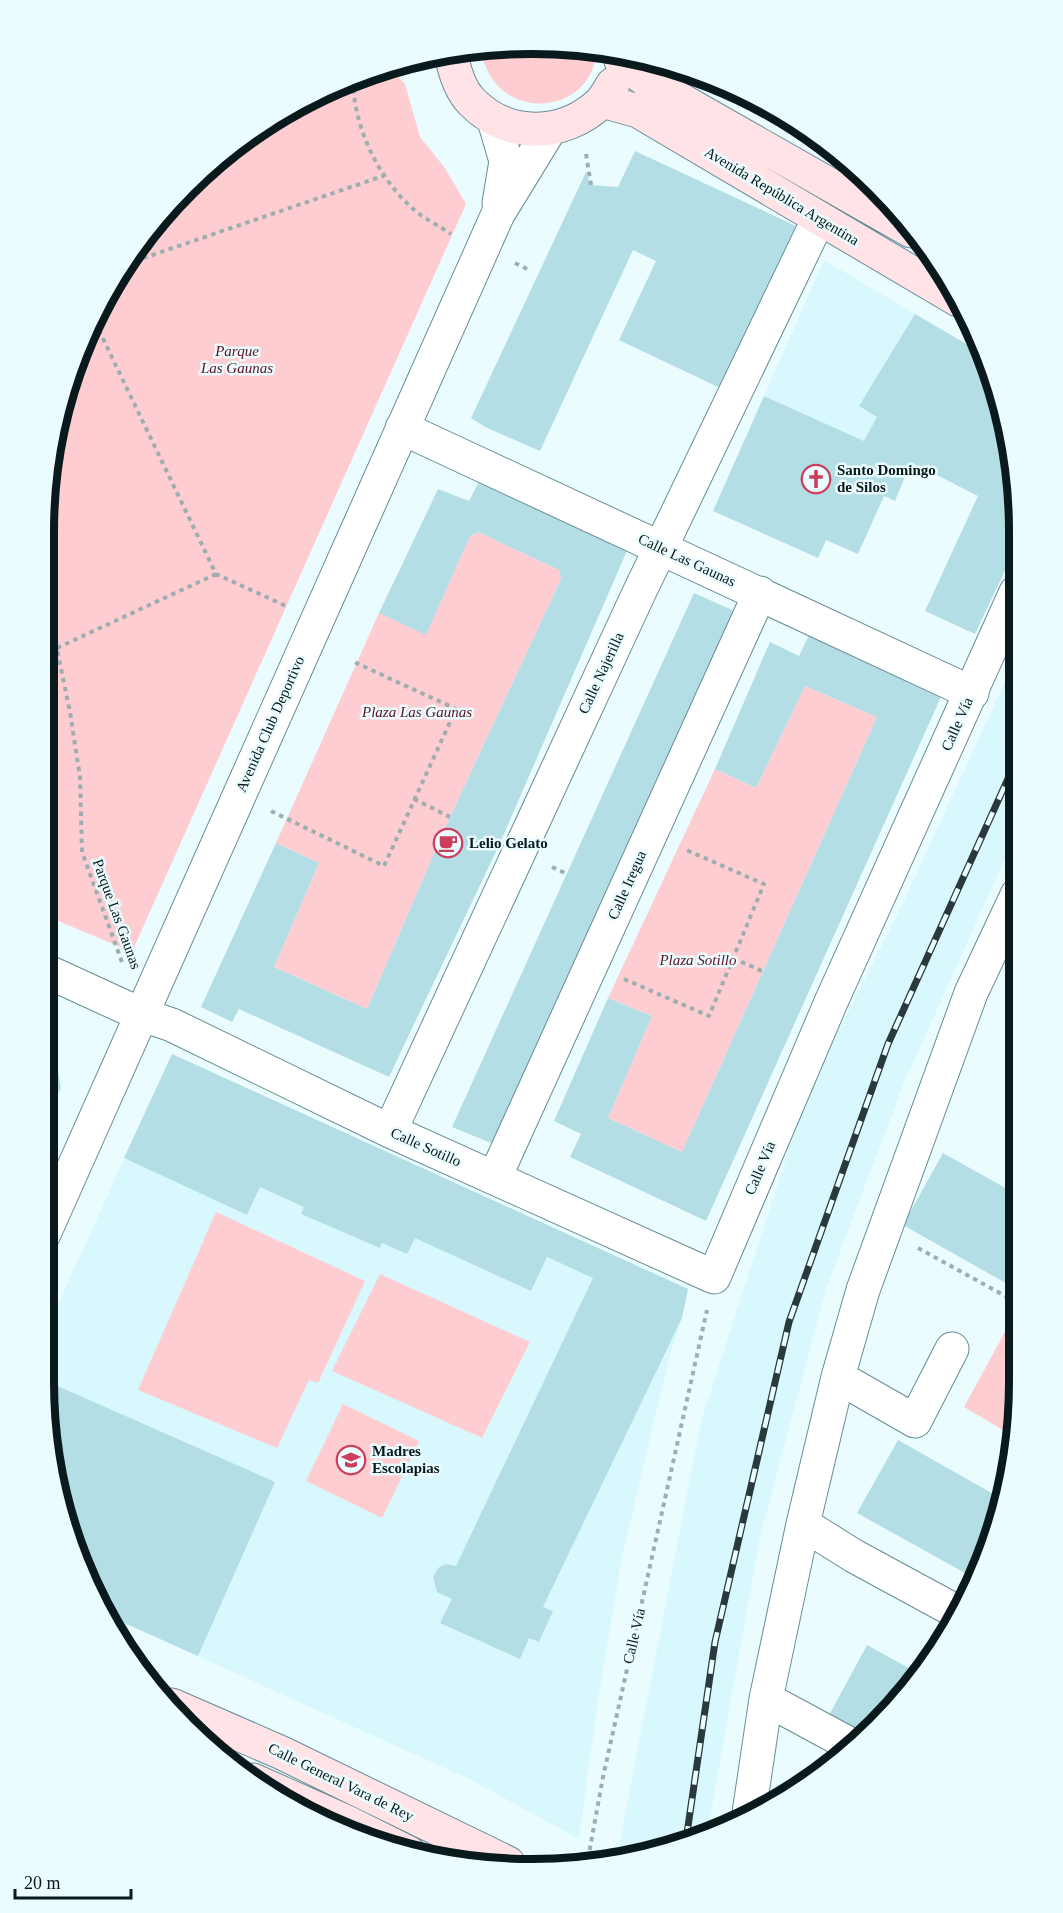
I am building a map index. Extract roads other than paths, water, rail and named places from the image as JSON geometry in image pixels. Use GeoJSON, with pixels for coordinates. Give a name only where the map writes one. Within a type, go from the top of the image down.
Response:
{"type":"FeatureCollection","features":[{"type":"Feature","properties":{"kind":"main road"},"geometry":{"type":"LineString","coordinates":[[451,61],[457,78],[472,102],[494,120],[521,129],[550,129],[577,120],[602,101],[616,79],[621,62]]}},
{"type":"Feature","properties":{"kind":"main road","name":"Avenida República Argentina"},"geometry":{"type":"LineString","coordinates":[[629,64],[646,80],[895,222]]}},
{"type":"Feature","properties":{"kind":"main road","name":"Avenida República Argentina"},"geometry":{"type":"LineString","coordinates":[[602,101],[638,111],[944,292]]}},
{"type":"Feature","properties":{"kind":"main road","name":"Calle General Vara de Rey"},"geometry":{"type":"LineString","coordinates":[[187,1711],[282,1753],[497,1858]]}},
{"type":"Feature","properties":{"kind":"main road"},"geometry":{"type":"LineString","coordinates":[[319,1810],[349,1823]]}},
{"type":"Feature","properties":{"kind":"street","name":"Avenida Club Deportivo"},"geometry":{"type":"LineString","coordinates":[[494,120],[506,161],[498,214]]}},
{"type":"Feature","properties":{"kind":"street","name":"Avenida Club Deportivo"},"geometry":{"type":"LineString","coordinates":[[54,1211],[498,214],[550,129]]}},
{"type":"Feature","properties":{"kind":"street","name":"Calle Najerilla"},"geometry":{"type":"LineString","coordinates":[[390,1131],[660,547],[819,218]]}},
{"type":"Feature","properties":{"kind":"street","name":"Calle Las Gaunas"},"geometry":{"type":"LineString","coordinates":[[402,428],[972,693]]}},
{"type":"Feature","properties":{"kind":"street","name":"Calle Iregua"},"geometry":{"type":"LineString","coordinates":[[495,1178],[760,593]]}},
{"type":"Feature","properties":{"kind":"street","name":"Calle Vía"},"geometry":{"type":"LineString","coordinates":[[714,1277],[831,1002],[1009,608]]}},
{"type":"Feature","properties":{"kind":"street"},"geometry":{"type":"LineString","coordinates":[[750,1806],[766,1699],[803,1524],[838,1377],[863,1290],[971,993],[1009,912]]}},
{"type":"Feature","properties":{"kind":"street","name":"Calle Sotillo"},"geometry":{"type":"LineString","coordinates":[[54,975],[172,1026],[390,1131],[714,1277]]}},
{"type":"Feature","properties":{"kind":"street"},"geometry":{"type":"LineString","coordinates":[[838,1377],[915,1421],[952,1349]]}},
{"type":"Feature","properties":{"kind":"street"},"geometry":{"type":"LineString","coordinates":[[803,1524],[854,1556],[951,1609]]}},
{"type":"Feature","properties":{"kind":"street"},"geometry":{"type":"LineString","coordinates":[[766,1699],[845,1742]]}},
{"type":"Feature","properties":{"kind":"railway"},"geometry":{"type":"LineString","coordinates":[[687,1833],[715,1642],[789,1322],[888,1044],[1009,776]]}},
{"type":"Feature","properties":{"kind":"place","name":"Santo Domingo de Silos"},"geometry":{"type":"Point","coordinates":[816,479]}},
{"type":"Feature","properties":{"kind":"place","name":"Lelio Gelato"},"geometry":{"type":"Point","coordinates":[448,843]}},
{"type":"Feature","properties":{"kind":"place","name":"Madres Escolapias"},"geometry":{"type":"Point","coordinates":[351,1460]}},
{"type":"Feature","properties":{"kind":"park label","name":"Parque Las Gaunas"},"geometry":{"type":"Point","coordinates":[237,360]}},
{"type":"Feature","properties":{"kind":"park label","name":"Plaza Las Gaunas"},"geometry":{"type":"Point","coordinates":[417,712]}},
{"type":"Feature","properties":{"kind":"park label","name":"Plaza Sotillo"},"geometry":{"type":"Point","coordinates":[698,960]}}]}
